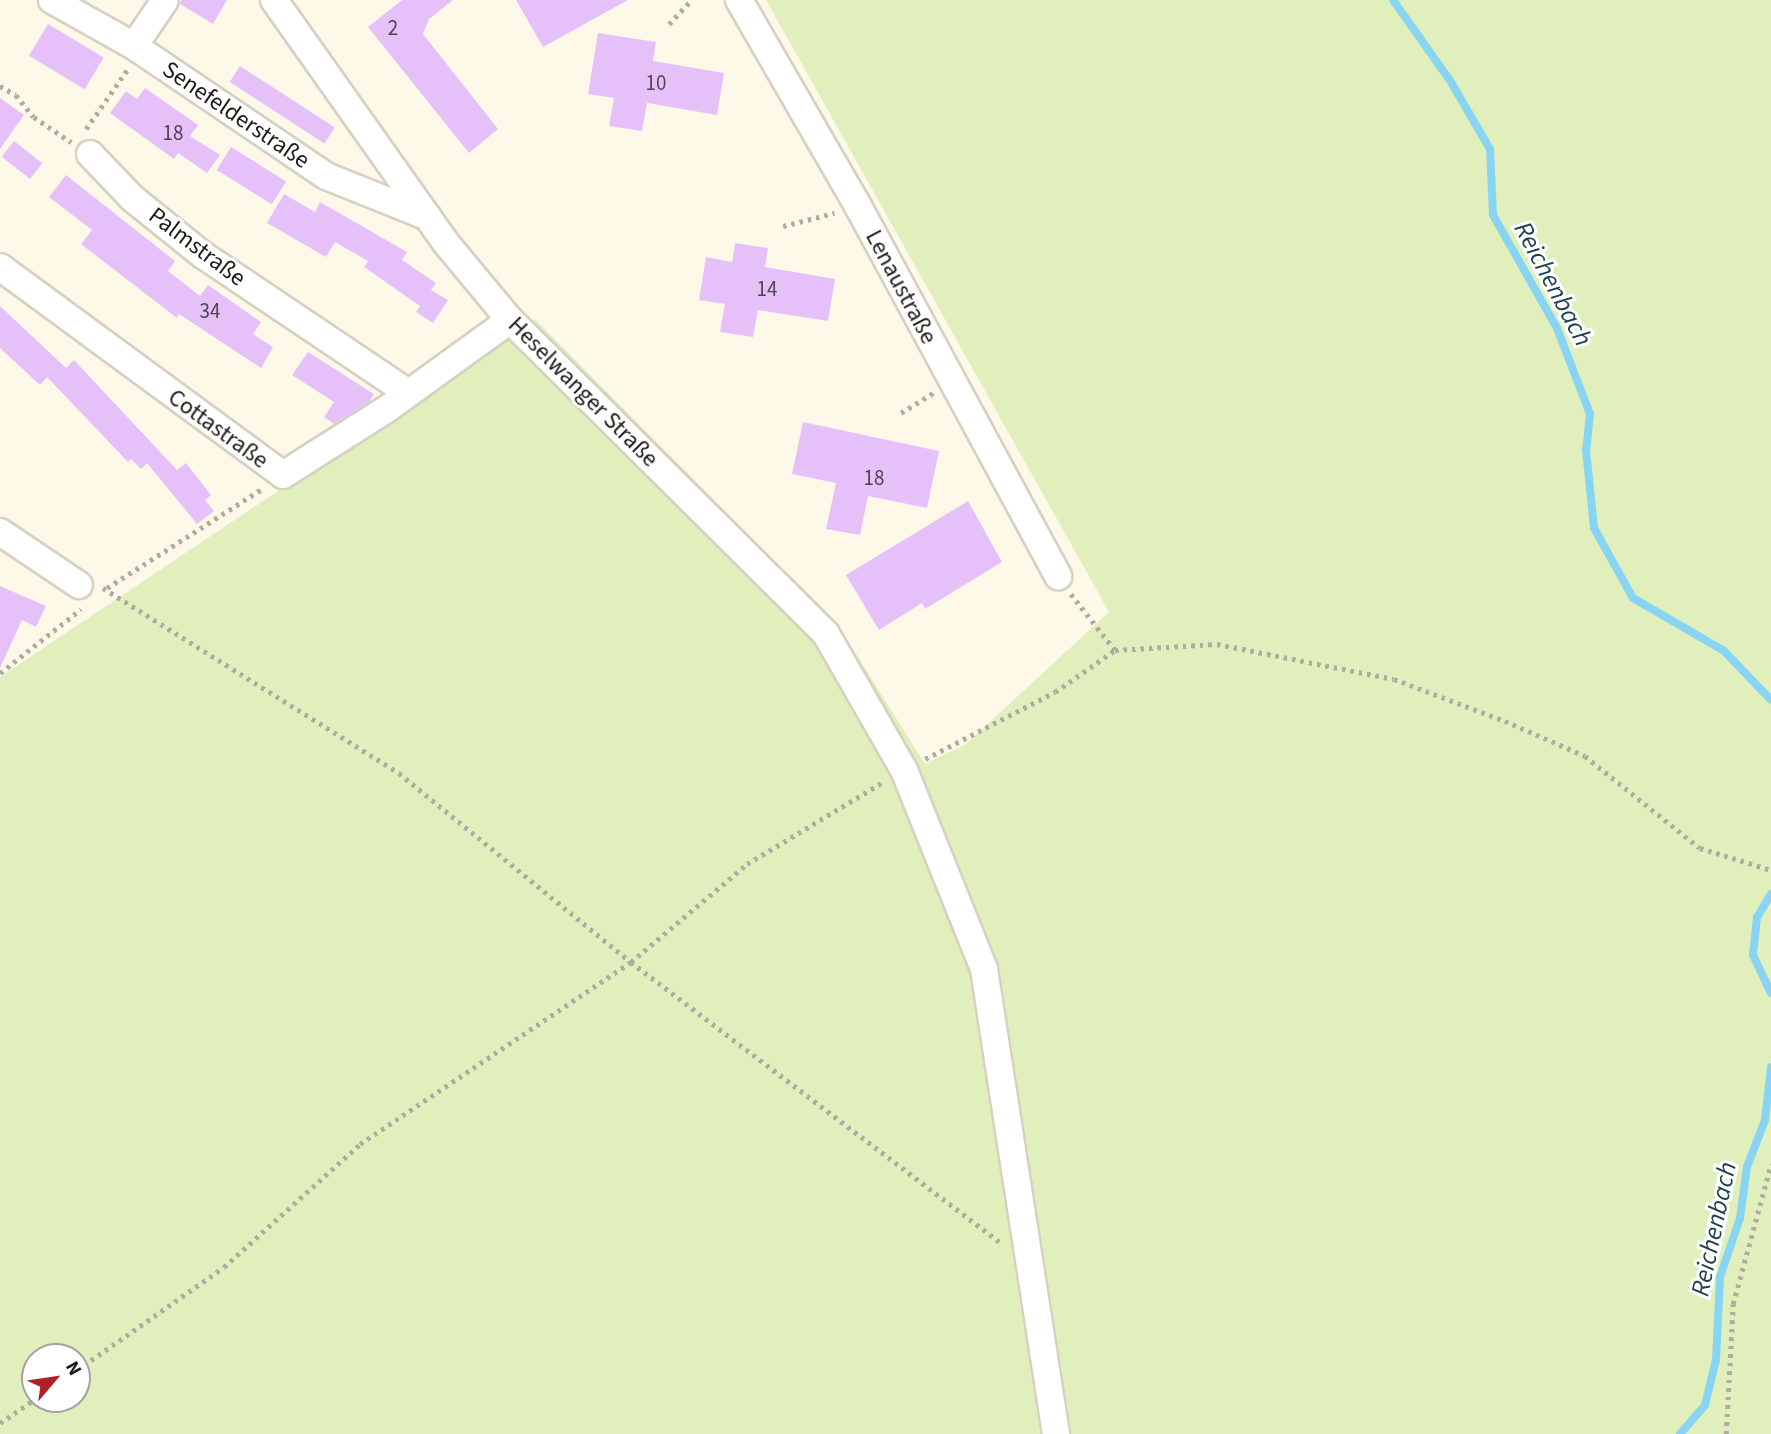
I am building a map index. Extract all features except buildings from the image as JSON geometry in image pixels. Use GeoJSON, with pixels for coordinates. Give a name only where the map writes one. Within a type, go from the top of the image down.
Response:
{"type":"FeatureCollection","features":[{"type":"Feature","properties":{"kind":"street","name":"Senefelderstraße"},"geometry":{"type":"LineString","coordinates":[[52,0],[138,48],[326,176],[428,218]]}},
{"type":"Feature","properties":{"kind":"street"},"geometry":{"type":"LineString","coordinates":[[138,48],[165,0]]}},
{"type":"Feature","properties":{"kind":"street","name":"Lenaustraße"},"geometry":{"type":"LineString","coordinates":[[739,0],[858,206],[1058,576]]}},
{"type":"Feature","properties":{"kind":"street","name":"Heselwanger Straße"},"geometry":{"type":"LineString","coordinates":[[287,4],[428,218],[510,320],[827,634],[904,770],[984,968],[1056,1434]]}},
{"type":"Feature","properties":{"kind":"street","name":"Palmstraße"},"geometry":{"type":"LineString","coordinates":[[90,154],[132,198],[202,255],[408,393]]}},
{"type":"Feature","properties":{"kind":"street","name":"Cottastraße"},"geometry":{"type":"LineString","coordinates":[[0,267],[283,475],[408,393],[510,320]]}},
{"type":"Feature","properties":{"kind":"street"},"geometry":{"type":"LineString","coordinates":[[0,532],[87,596]]}},
{"type":"Feature","properties":{"kind":"path"},"geometry":{"type":"LineString","coordinates":[[669,24],[691,0]]}},
{"type":"Feature","properties":{"kind":"path"},"geometry":{"type":"LineString","coordinates":[[94,118],[138,48]]}},
{"type":"Feature","properties":{"kind":"path"},"geometry":{"type":"LineString","coordinates":[[0,86],[16,95],[34,117],[90,154]]}},
{"type":"Feature","properties":{"kind":"path"},"geometry":{"type":"LineString","coordinates":[[783,226],[858,206]]}},
{"type":"Feature","properties":{"kind":"path"},"geometry":{"type":"LineString","coordinates":[[901,413],[952,381]]}},
{"type":"Feature","properties":{"kind":"path"},"geometry":{"type":"LineString","coordinates":[[0,673],[87,596],[107,589],[283,475]]}},
{"type":"Feature","properties":{"kind":"path"},"geometry":{"type":"LineString","coordinates":[[1058,576],[1115,650]]}},
{"type":"Feature","properties":{"kind":"path"},"geometry":{"type":"LineString","coordinates":[[107,589],[399,773],[631,962],[1029,1261]]}},
{"type":"Feature","properties":{"kind":"path"},"geometry":{"type":"LineString","coordinates":[[91,1360],[224,1267],[360,1144],[631,962],[747,864],[904,770],[1055,692],[1115,650],[1217,644],[1394,679],[1585,756],[1700,848],[1771,870]]}},
{"type":"Feature","properties":{"kind":"path"},"geometry":{"type":"LineString","coordinates":[[1726,1434],[1733,1304],[1771,1164]]}},
{"type":"Feature","properties":{"kind":"path"},"geometry":{"type":"LineString","coordinates":[[0,1423],[21,1409]]}},
{"type":"Feature","properties":{"kind":"green space"},"geometry":{"type":"Polygon","coordinates":[[[766,0],[1771,0],[1771,1434],[0,1434],[0,677],[535,319],[839,627],[925,764],[966,744],[1109,612],[766,0]]]}},
{"type":"Feature","properties":{"kind":"waterway","name":"Reichenbach"},"geometry":{"type":"LineString","coordinates":[[1393,0],[1451,82],[1490,149],[1493,215],[1557,328],[1590,414],[1586,450],[1594,528],[1633,598],[1724,651],[1771,700]]}},
{"type":"Feature","properties":{"kind":"waterway","name":"Reichenbach"},"geometry":{"type":"LineString","coordinates":[[1771,894],[1757,917],[1753,955],[1771,993]]}},
{"type":"Feature","properties":{"kind":"waterway","name":"Reichenbach"},"geometry":{"type":"LineString","coordinates":[[1680,1434],[1705,1405],[1716,1360],[1720,1277],[1740,1218],[1747,1167],[1765,1120],[1771,1067]]}}]}
